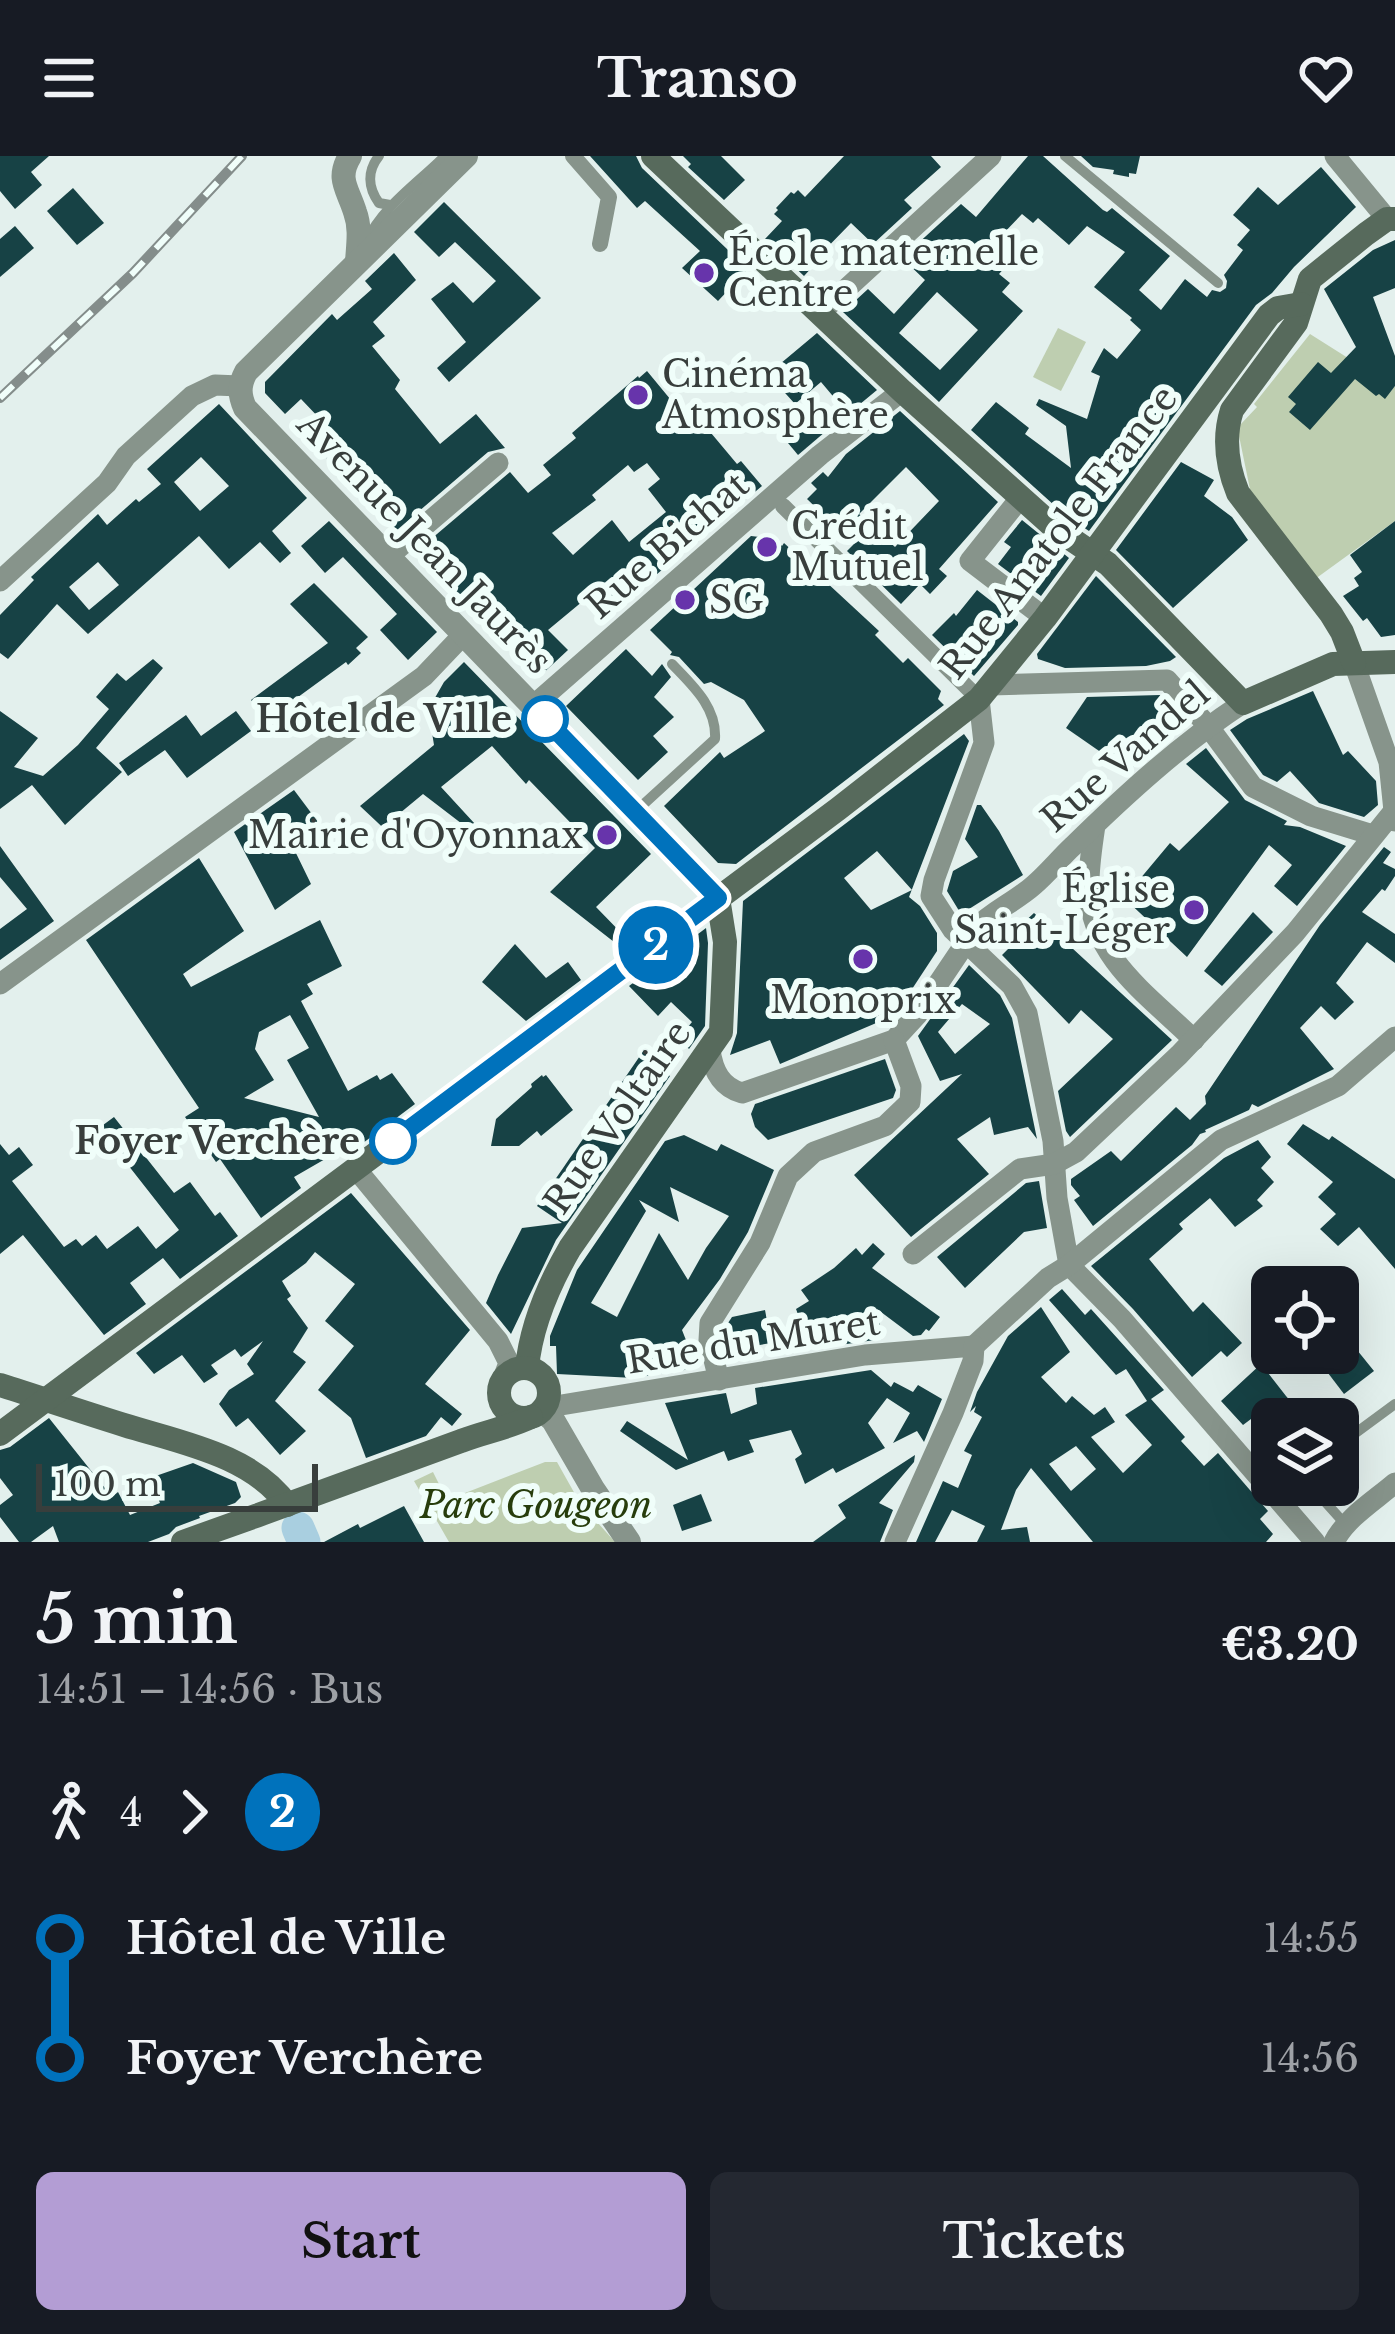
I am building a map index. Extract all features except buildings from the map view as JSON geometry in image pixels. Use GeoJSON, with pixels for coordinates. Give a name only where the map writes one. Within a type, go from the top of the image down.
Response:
{"type":"FeatureCollection","features":[{"type":"Feature","properties":{"kind":"main road"},"geometry":{"type":"LineString","coordinates":[[653,156],[902,391],[1055,528],[1108,564],[1243,703]]}},
{"type":"Feature","properties":{"kind":"main road","name":"Rue Anatole France"},"geometry":{"type":"LineString","coordinates":[[0,1434],[838,809],[985,692],[1046,618],[1269,315],[1278,308],[1301,304],[1314,274],[1391,219]]}},
{"type":"Feature","properties":{"kind":"main road"},"geometry":{"type":"LineString","coordinates":[[1301,304],[1291,332],[1232,410],[1227,449],[1238,494],[1331,614],[1354,663]]}},
{"type":"Feature","properties":{"kind":"main road","name":"Rue Vandel"},"geometry":{"type":"LineString","coordinates":[[1243,703],[1325,667],[1395,662]]}},
{"type":"Feature","properties":{"kind":"main road","name":"Rue Voltaire"},"geometry":{"type":"LineString","coordinates":[[528,1356],[553,1278],[570,1248],[721,1032],[725,942],[718,898]]}},
{"type":"Feature","properties":{"kind":"main road"},"geometry":{"type":"LineString","coordinates":[[190,1541],[514,1425],[538,1412],[548,1396],[547,1383],[528,1356],[502,1381],[460,1441]]}},
{"type":"Feature","properties":{"kind":"main road"},"geometry":{"type":"LineString","coordinates":[[502,1381],[502,1406],[512,1414],[538,1412]]}},
{"type":"Feature","properties":{"kind":"main road"},"geometry":{"type":"LineString","coordinates":[[0,1385],[231,1461],[268,1483],[287,1505]]}},
{"type":"Feature","properties":{"kind":"street"},"geometry":{"type":"LineString","coordinates":[[350,156],[342,182],[356,213],[357,262]]}},
{"type":"Feature","properties":{"kind":"street"},"geometry":{"type":"LineString","coordinates":[[0,581],[191,396],[215,385],[241,386],[246,372],[466,156]]}},
{"type":"Feature","properties":{"kind":"street"},"geometry":{"type":"LineString","coordinates":[[573,156],[609,197],[600,244]]}},
{"type":"Feature","properties":{"kind":"street"},"geometry":{"type":"LineString","coordinates":[[820,313],[992,156]]}},
{"type":"Feature","properties":{"kind":"street"},"geometry":{"type":"LineString","coordinates":[[1335,156],[1391,219]]}},
{"type":"Feature","properties":{"kind":"street","name":"Avenue Jean Jaurès"},"geometry":{"type":"LineString","coordinates":[[241,386],[245,408],[718,898]]}},
{"type":"Feature","properties":{"kind":"street","name":"Rue Bichat"},"geometry":{"type":"LineString","coordinates":[[533,706],[820,454],[902,391]]}},
{"type":"Feature","properties":{"kind":"street"},"geometry":{"type":"LineString","coordinates":[[389,556],[498,463]]}},
{"type":"Feature","properties":{"kind":"street"},"geometry":{"type":"LineString","coordinates":[[1021,497],[970,561],[1046,618]]}},
{"type":"Feature","properties":{"kind":"street"},"geometry":{"type":"LineString","coordinates":[[784,506],[985,692],[1167,680],[1253,787],[1311,816],[1373,835]]}},
{"type":"Feature","properties":{"kind":"street"},"geometry":{"type":"LineString","coordinates":[[0,984],[424,676],[463,635]]}},
{"type":"Feature","properties":{"kind":"street"},"geometry":{"type":"LineString","coordinates":[[914,1254],[1020,1169],[1054,1164],[1076,1152],[1194,1040],[1295,933],[1373,835],[1394,816],[1392,755],[1354,663]]}},
{"type":"Feature","properties":{"kind":"street"},"geometry":{"type":"LineString","coordinates":[[985,692],[984,742],[931,896],[953,930],[1012,986],[1027,1013],[1053,1141],[1068,1257],[1315,1542]]}},
{"type":"Feature","properties":{"kind":"street","name":"Rue Vandel"},"geometry":{"type":"LineString","coordinates":[[894,1040],[917,1016],[985,918],[1036,883],[1094,825],[1208,726],[1243,703]]}},
{"type":"Feature","properties":{"kind":"street"},"geometry":{"type":"LineString","coordinates":[[1094,825],[1089,895],[1102,944],[1113,962],[1194,1040]]}},
{"type":"Feature","properties":{"kind":"street"},"geometry":{"type":"LineString","coordinates":[[895,1542],[953,1413],[974,1346],[1068,1257],[1221,1140],[1337,1086],[1395,1037]]}},
{"type":"Feature","properties":{"kind":"street"},"geometry":{"type":"LineString","coordinates":[[710,1050],[717,1076],[742,1094],[894,1040],[911,1086],[910,1102],[885,1126],[814,1152],[788,1176],[760,1243],[710,1323],[709,1340],[719,1379]]}},
{"type":"Feature","properties":{"kind":"street"},"geometry":{"type":"LineString","coordinates":[[356,1169],[502,1348],[509,1363],[502,1381]]}},
{"type":"Feature","properties":{"kind":"street","name":"Rue du Muret"},"geometry":{"type":"LineString","coordinates":[[538,1412],[865,1355],[974,1346]]}},
{"type":"Feature","properties":{"kind":"street"},"geometry":{"type":"LineString","coordinates":[[502,1348],[528,1356]]}},
{"type":"Feature","properties":{"kind":"street"},"geometry":{"type":"LineString","coordinates":[[538,1412],[554,1420],[629,1542]]}},
{"type":"Feature","properties":{"kind":"street"},"geometry":{"type":"LineString","coordinates":[[1340,1533],[1395,1483]]}},
{"type":"Feature","properties":{"kind":"lane"},"geometry":{"type":"LineString","coordinates":[[379,156],[370,166],[370,192],[379,203],[390,205]]}},
{"type":"Feature","properties":{"kind":"lane"},"geometry":{"type":"LineString","coordinates":[[357,262],[375,223],[445,156]]}},
{"type":"Feature","properties":{"kind":"lane"},"geometry":{"type":"LineString","coordinates":[[1065,156],[1218,283]]}},
{"type":"Feature","properties":{"kind":"lane"},"geometry":{"type":"LineString","coordinates":[[388,233],[390,205]]}},
{"type":"Feature","properties":{"kind":"lane"},"geometry":{"type":"LineString","coordinates":[[635,812],[715,739],[711,712],[672,664]]}},
{"type":"Feature","properties":{"kind":"lane"},"geometry":{"type":"LineString","coordinates":[[1359,1431],[1395,1404]]}},
{"type":"Feature","properties":{"kind":"lane"},"geometry":{"type":"LineString","coordinates":[[1323,1506],[1340,1533]]}},
{"type":"Feature","properties":{"kind":"green space"},"geometry":{"type":"Polygon","coordinates":[[[1058,328],[1086,342],[1061,391],[1033,377],[1058,328]]]}},
{"type":"Feature","properties":{"kind":"green space"},"geometry":{"type":"Polygon","coordinates":[[[1310,334],[1348,358],[1385,398],[1395,386],[1395,521],[1311,582],[1252,499],[1238,431],[1310,334]]]}},
{"type":"Feature","properties":{"kind":"green space","name":"Parc Gougeon"},"geometry":{"type":"Polygon","coordinates":[[[545,1462],[557,1462],[580,1503],[615,1542],[449,1542],[414,1481],[433,1472],[447,1500],[545,1462]]]}},
{"type":"Feature","properties":{"kind":"waterway"},"geometry":{"type":"LineString","coordinates":[[298,1528],[304,1542]]}},
{"type":"Feature","properties":{"kind":"railway"},"geometry":{"type":"LineString","coordinates":[[0,398],[133,273],[242,156]]}},
{"type":"Feature","properties":{"kind":"bus line","name":"2"},"geometry":{"type":"LineString","coordinates":[[393,1141],[718,898],[545,719]]}},
{"type":"Feature","properties":{"kind":"place","name":"École maternelle Centre"},"geometry":{"type":"Point","coordinates":[704,273]}},
{"type":"Feature","properties":{"kind":"place","name":"Cinéma Atmosphère"},"geometry":{"type":"Point","coordinates":[638,395]}},
{"type":"Feature","properties":{"kind":"place","name":"Crédit Mutuel"},"geometry":{"type":"Point","coordinates":[767,547]}},
{"type":"Feature","properties":{"kind":"place","name":"SG"},"geometry":{"type":"Point","coordinates":[685,600]}},
{"type":"Feature","properties":{"kind":"place","name":"Hôtel de Ville"},"geometry":{"type":"Point","coordinates":[545,719]}},
{"type":"Feature","properties":{"kind":"place","name":"Mairie d'Oyonnax"},"geometry":{"type":"Point","coordinates":[607,835]}},
{"type":"Feature","properties":{"kind":"place","name":"Église Saint-Léger"},"geometry":{"type":"Point","coordinates":[1194,910]}},
{"type":"Feature","properties":{"kind":"place","name":"Monoprix"},"geometry":{"type":"Point","coordinates":[863,959]}},
{"type":"Feature","properties":{"kind":"place","name":"Foyer Verchère"},"geometry":{"type":"Point","coordinates":[393,1141]}}]}
